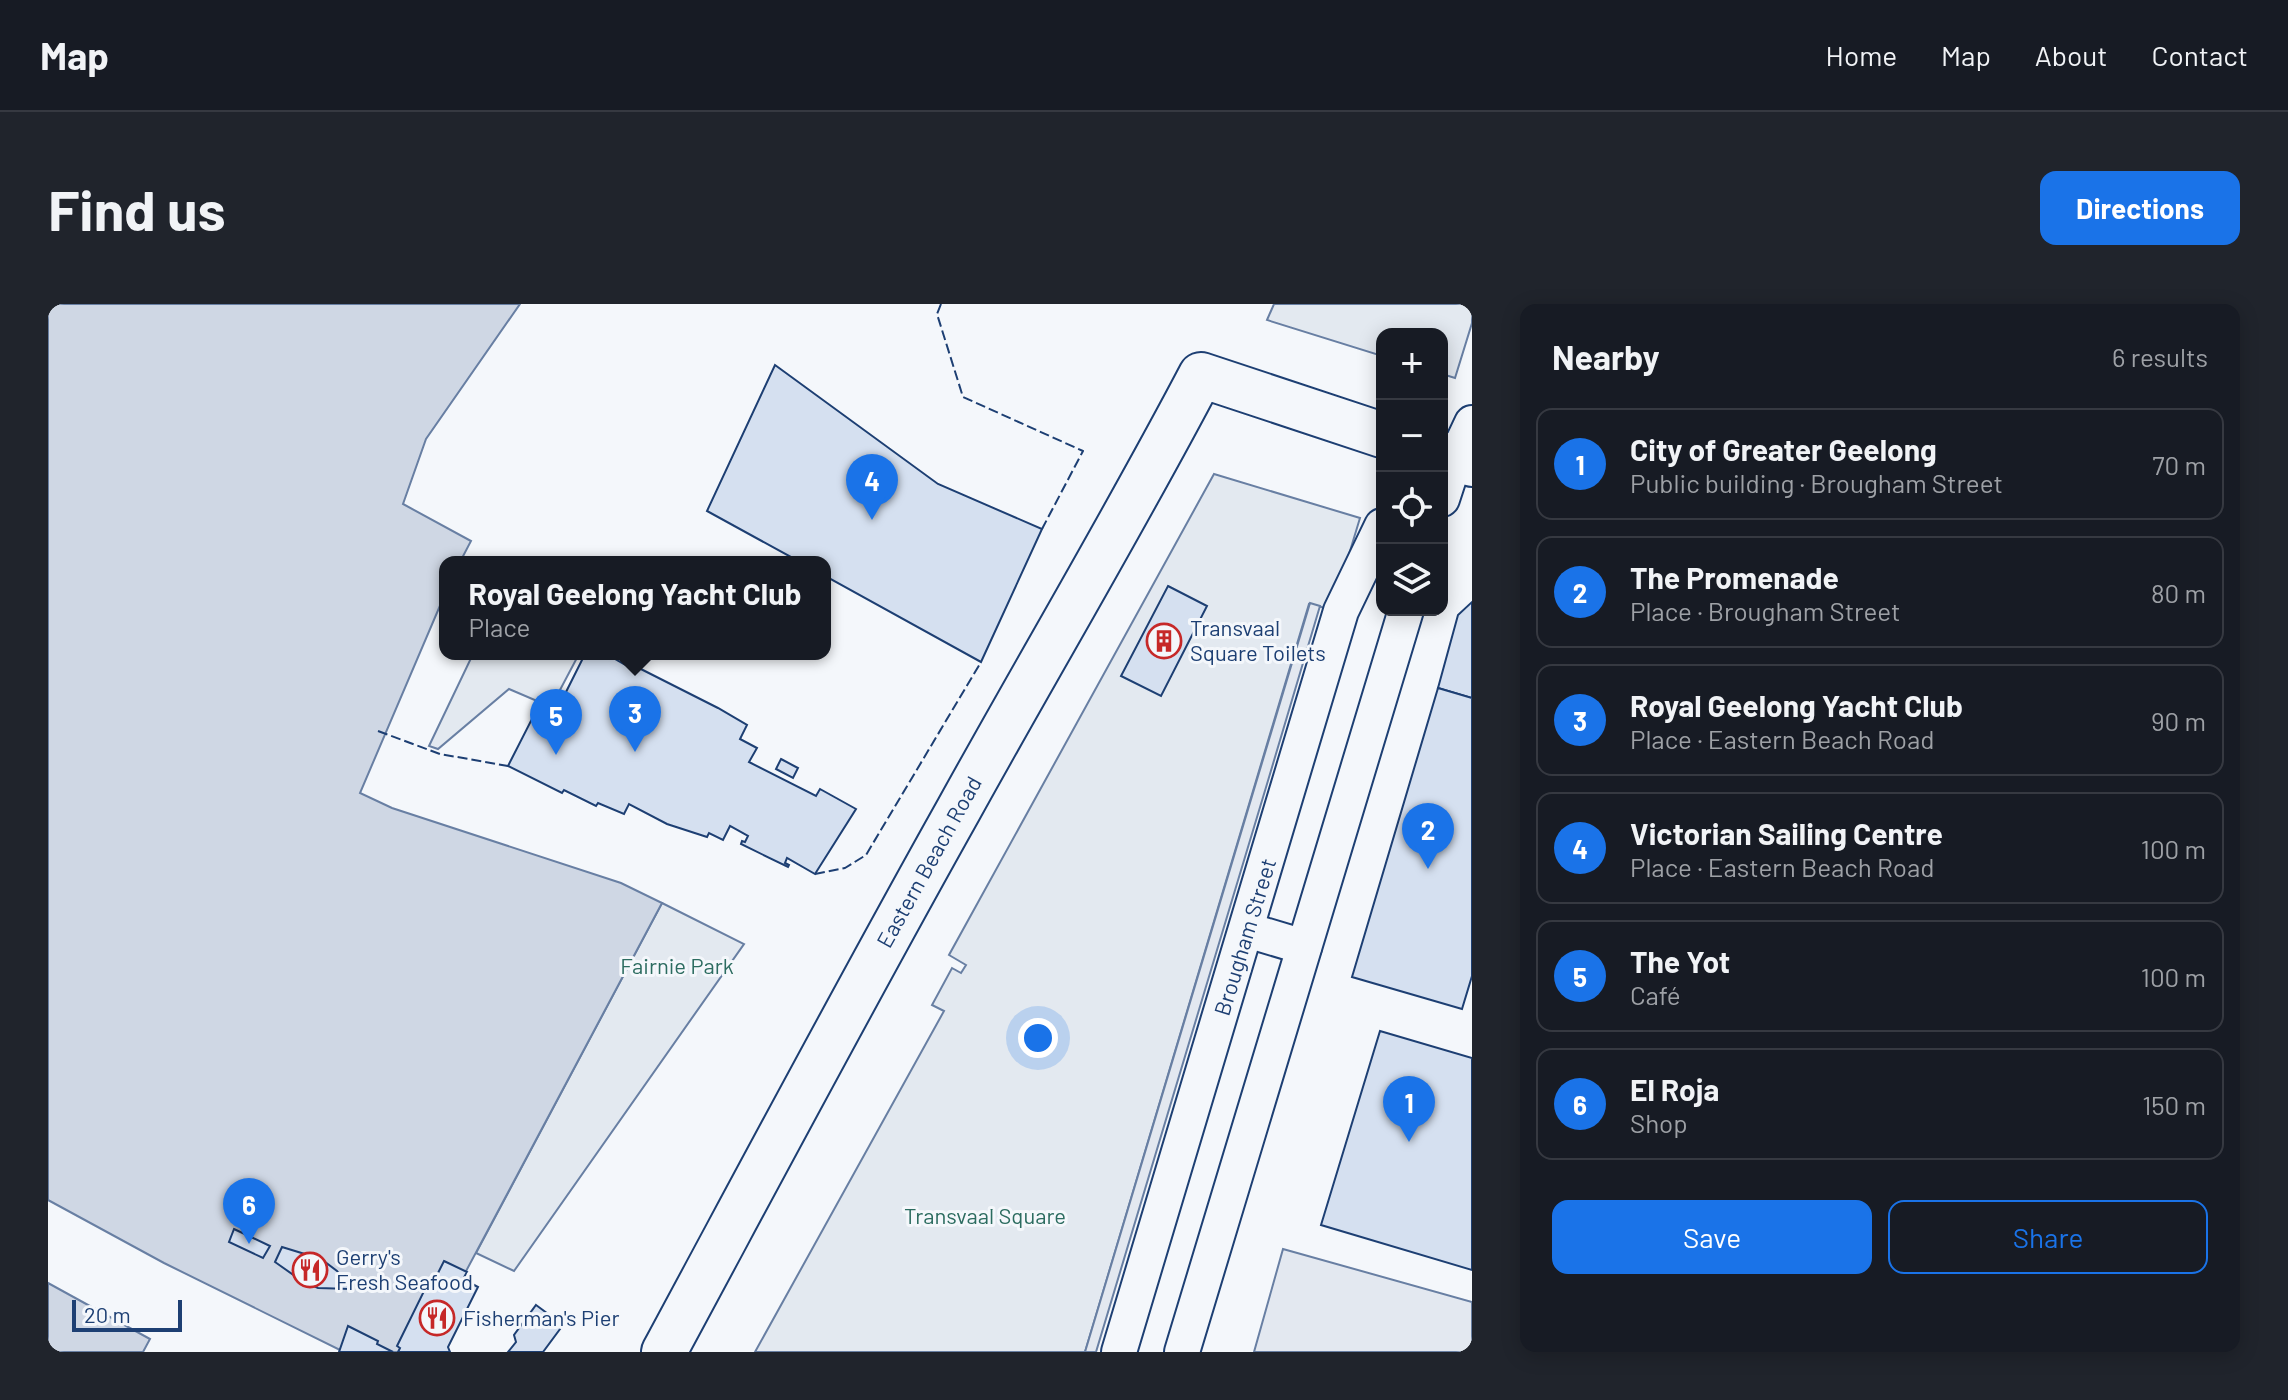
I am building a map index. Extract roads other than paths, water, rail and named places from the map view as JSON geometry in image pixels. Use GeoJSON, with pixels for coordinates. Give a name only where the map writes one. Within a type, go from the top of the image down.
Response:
{"type":"FeatureCollection","features":[{"type":"Feature","properties":{"kind":"street","name":"Eastern Beach Road"},"geometry":{"type":"LineString","coordinates":[[664,1352],[874,961],[1075,601],[1129,512],[1201,375],[1376,433]]}},
{"type":"Feature","properties":{"kind":"street","name":"Brougham Street"},"geometry":{"type":"LineString","coordinates":[[1119,1352],[1341,611],[1376,540]]}},
{"type":"Feature","properties":{"kind":"street"},"geometry":{"type":"LineString","coordinates":[[1182,1352],[1404,616]]}},
{"type":"Feature","properties":{"kind":"street"},"geometry":{"type":"LineString","coordinates":[[1247,930],[1304,947]]}},
{"type":"Feature","properties":{"kind":"place","name":"Victorian Sailing Centre"},"geometry":{"type":"Point","coordinates":[872,520]}},
{"type":"Feature","properties":{"kind":"place","name":"Transvaal Square Toilets"},"geometry":{"type":"Point","coordinates":[1164,641]}},
{"type":"Feature","properties":{"kind":"place","name":"Royal Geelong Yacht Club"},"geometry":{"type":"Point","coordinates":[635,752]}},
{"type":"Feature","properties":{"kind":"place","name":"The Yot"},"geometry":{"type":"Point","coordinates":[556,755]}},
{"type":"Feature","properties":{"kind":"place","name":"The Promenade"},"geometry":{"type":"Point","coordinates":[1428,869]}},
{"type":"Feature","properties":{"kind":"place","name":"City of Greater Geelong"},"geometry":{"type":"Point","coordinates":[1409,1142]}},
{"type":"Feature","properties":{"kind":"place","name":"El Roja"},"geometry":{"type":"Point","coordinates":[249,1244]}},
{"type":"Feature","properties":{"kind":"place","name":"Gerry's Fresh Seafood"},"geometry":{"type":"Point","coordinates":[310,1270]}},
{"type":"Feature","properties":{"kind":"place","name":"Fisherman's Pier"},"geometry":{"type":"Point","coordinates":[437,1318]}},
{"type":"Feature","properties":{"kind":"park label","name":"Fairnie Park"},"geometry":{"type":"Point","coordinates":[677,966]}},
{"type":"Feature","properties":{"kind":"park label","name":"Transvaal Square"},"geometry":{"type":"Point","coordinates":[985,1216]}}]}
